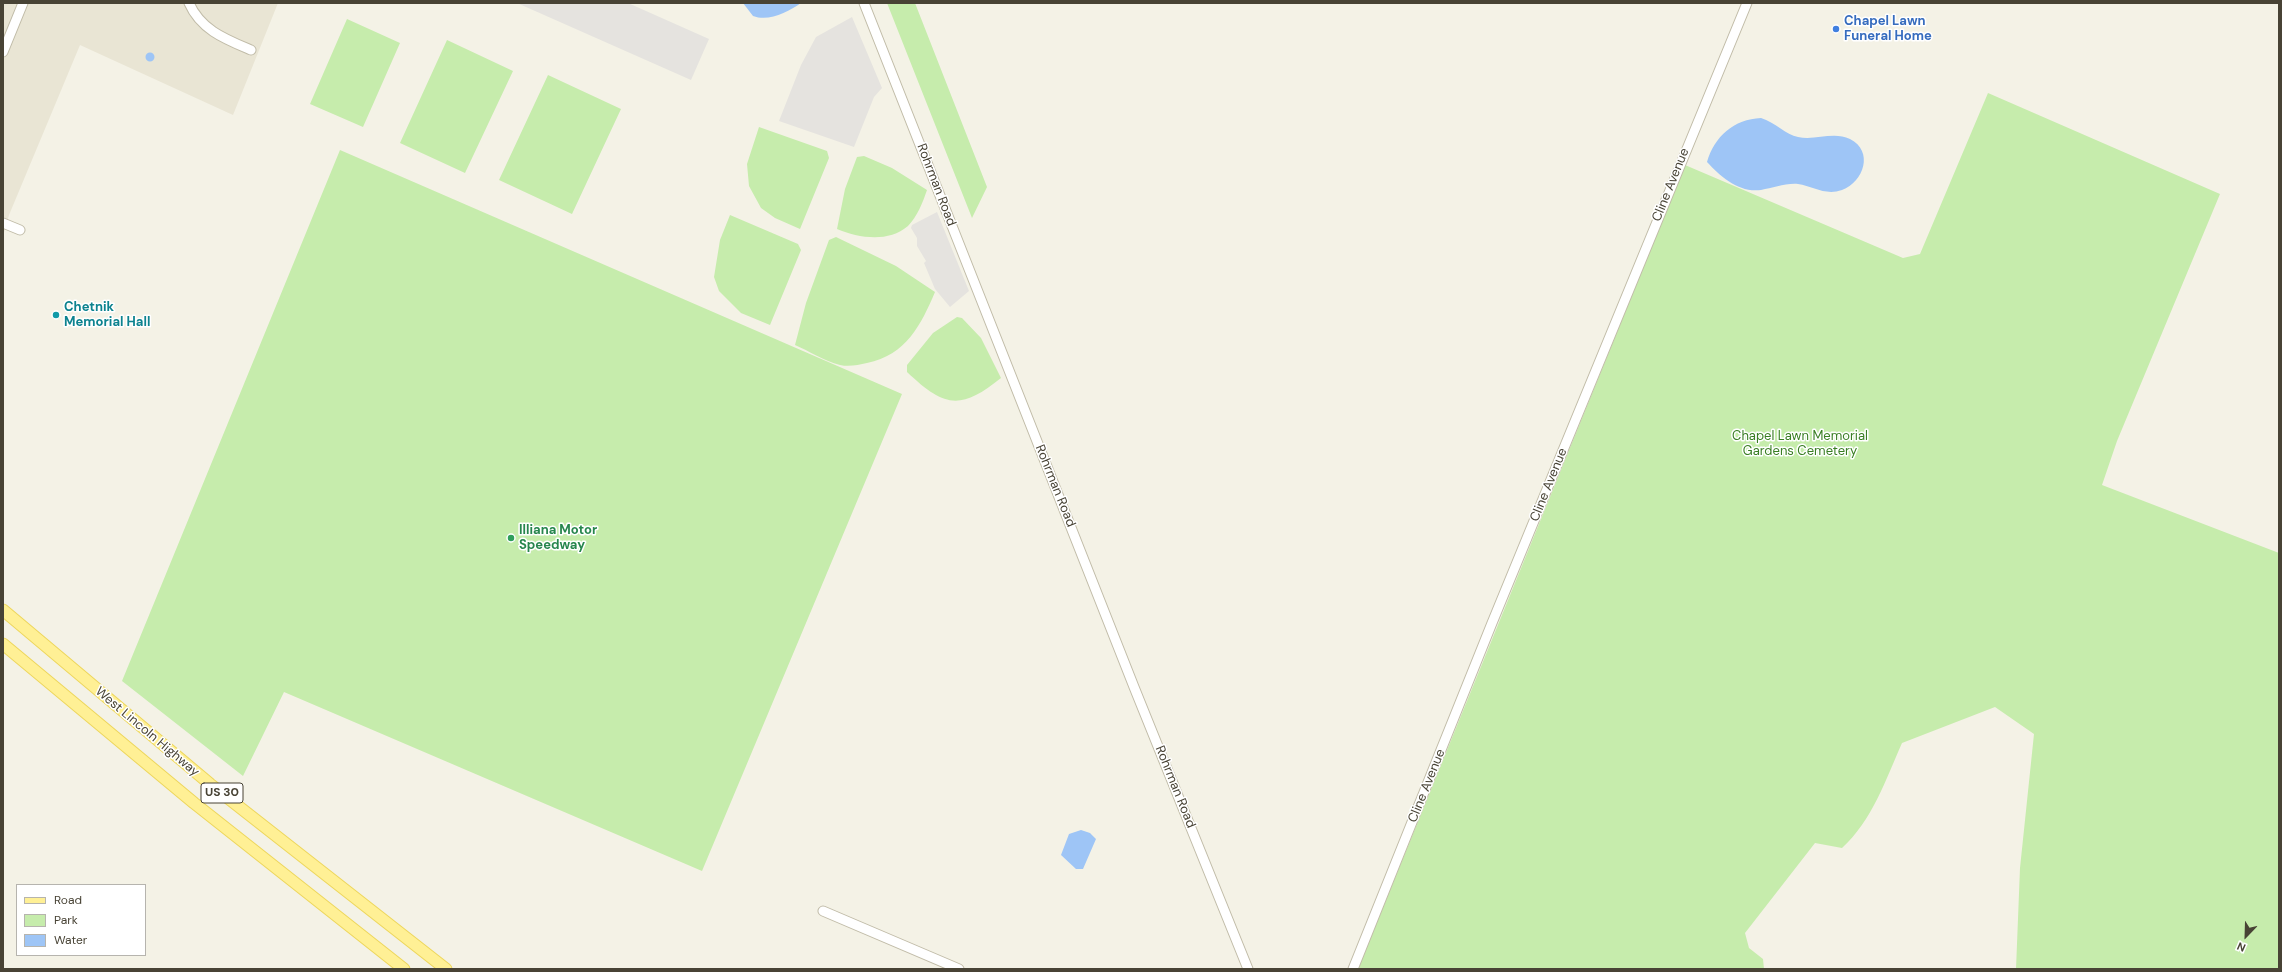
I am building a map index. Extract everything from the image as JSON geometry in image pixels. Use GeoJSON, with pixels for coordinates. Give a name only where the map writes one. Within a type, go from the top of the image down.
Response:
{"type":"FeatureCollection","features":[{"type":"Feature","properties":{"kind":"main road","name":"West Lincoln Highway"},"geometry":{"type":"LineString","coordinates":[[3,610],[210,784],[446,969]]}},
{"type":"Feature","properties":{"kind":"main road","name":"West Lincoln Highway"},"geometry":{"type":"LineString","coordinates":[[3,644],[194,803],[404,969]]}},
{"type":"Feature","properties":{"kind":"street"},"geometry":{"type":"LineString","coordinates":[[3,52],[23,3]]}},
{"type":"Feature","properties":{"kind":"street"},"geometry":{"type":"LineString","coordinates":[[189,3],[202,24],[212,32],[250,50]]}},
{"type":"Feature","properties":{"kind":"street","name":"Rohrman Road"},"geometry":{"type":"LineString","coordinates":[[864,3],[1134,687],[1248,969]]}},
{"type":"Feature","properties":{"kind":"street","name":"Cline Avenue"},"geometry":{"type":"LineString","coordinates":[[1353,969],[1492,623],[1747,3]]}},
{"type":"Feature","properties":{"kind":"street"},"geometry":{"type":"LineString","coordinates":[[3,223],[20,230]]}},
{"type":"Feature","properties":{"kind":"street"},"geometry":{"type":"LineString","coordinates":[[824,910],[959,969]]}},
{"type":"Feature","properties":{"kind":"shaded area"},"geometry":{"type":"Polygon","coordinates":[[[3,3],[278,3],[233,115],[80,45],[9,215],[3,236],[3,3]]]}},
{"type":"Feature","properties":{"kind":"shaded area"},"geometry":{"type":"Polygon","coordinates":[[[517,3],[628,3],[709,39],[691,80],[517,3]]]}},
{"type":"Feature","properties":{"kind":"shaded area"},"geometry":{"type":"Polygon","coordinates":[[[852,17],[882,88],[874,97],[854,147],[779,121],[801,65],[816,37],[852,17]]]}},
{"type":"Feature","properties":{"kind":"shaded area"},"geometry":{"type":"Polygon","coordinates":[[[937,212],[969,291],[950,307],[935,289],[924,263],[926,261],[917,246],[917,238],[911,228],[912,225],[937,212]]]}},
{"type":"Feature","properties":{"kind":"green space"},"geometry":{"type":"Polygon","coordinates":[[[887,3],[915,3],[987,187],[972,218],[887,3]]]}},
{"type":"Feature","properties":{"kind":"green space"},"geometry":{"type":"Polygon","coordinates":[[[347,19],[400,43],[363,127],[310,104],[347,19]]]}},
{"type":"Feature","properties":{"kind":"green space"},"geometry":{"type":"Polygon","coordinates":[[[447,40],[513,71],[465,173],[400,143],[447,40]]]}},
{"type":"Feature","properties":{"kind":"green space"},"geometry":{"type":"Polygon","coordinates":[[[548,75],[621,109],[572,214],[499,180],[548,75]]]}},
{"type":"Feature","properties":{"kind":"green space","name":"Chapel Lawn Memorial Gardens Cemetery"},"geometry":{"type":"Polygon","coordinates":[[[1988,93],[2220,194],[2117,441],[2102,485],[2279,553],[2279,969],[2016,969],[2020,868],[2034,734],[1995,707],[1902,743],[1877,799],[1862,825],[1853,837],[1842,848],[1815,843],[1745,933],[1749,948],[1763,959],[1764,969],[1358,969],[1685,165],[1903,258],[1920,254],[1988,93]]]}},
{"type":"Feature","properties":{"kind":"green space"},"geometry":{"type":"Polygon","coordinates":[[[759,127],[827,151],[829,158],[800,229],[775,218],[761,208],[749,186],[747,164],[759,127]]]}},
{"type":"Feature","properties":{"kind":"green space","name":"Illiana Motor Speedway"},"geometry":{"type":"Polygon","coordinates":[[[340,150],[902,394],[702,871],[284,692],[243,776],[122,681],[340,150]]]}},
{"type":"Feature","properties":{"kind":"green space"},"geometry":{"type":"Polygon","coordinates":[[[864,156],[892,168],[927,190],[919,209],[908,226],[892,235],[873,237],[855,235],[837,229],[845,189],[857,157],[864,156]]]}},
{"type":"Feature","properties":{"kind":"green space"},"geometry":{"type":"Polygon","coordinates":[[[730,215],[798,244],[801,250],[770,325],[741,313],[719,291],[714,277],[720,240],[730,215]]]}},
{"type":"Feature","properties":{"kind":"green space"},"geometry":{"type":"Polygon","coordinates":[[[836,237],[896,266],[935,292],[918,327],[910,337],[902,346],[881,359],[857,365],[843,366],[828,361],[795,345],[806,303],[829,240],[836,237]]]}},
{"type":"Feature","properties":{"kind":"green space"},"geometry":{"type":"Polygon","coordinates":[[[957,317],[962,318],[981,338],[1001,378],[987,389],[963,400],[942,398],[920,384],[907,372],[907,365],[933,333],[957,317]]]}},
{"type":"Feature","properties":{"kind":"water"},"geometry":{"type":"Polygon","coordinates":[[[743,3],[801,3],[784,13],[772,17],[759,18],[753,16],[743,3]]]}},
{"type":"Feature","properties":{"kind":"water"},"geometry":{"type":"Polygon","coordinates":[[[150,52],[155,57],[150,62],[145,57],[150,52]]]}},
{"type":"Feature","properties":{"kind":"water"},"geometry":{"type":"Polygon","coordinates":[[[1761,118],[1771,122],[1789,134],[1798,137],[1811,138],[1837,136],[1850,139],[1857,144],[1862,151],[1864,158],[1861,174],[1850,186],[1836,192],[1825,191],[1798,184],[1753,190],[1745,189],[1731,183],[1707,162],[1710,153],[1720,137],[1726,131],[1742,122],[1761,118]]]}},
{"type":"Feature","properties":{"kind":"water"},"geometry":{"type":"Polygon","coordinates":[[[1081,830],[1090,833],[1096,839],[1083,869],[1076,869],[1061,855],[1069,834],[1081,830]]]}},
{"type":"Feature","properties":{"kind":"place","name":"Chapel Lawn Funeral Home"},"geometry":{"type":"Point","coordinates":[1836,29]}},
{"type":"Feature","properties":{"kind":"place","name":"Chetnik Memorial Hall"},"geometry":{"type":"Point","coordinates":[56,315]}},
{"type":"Feature","properties":{"kind":"place","name":"Illiana Motor Speedway"},"geometry":{"type":"Point","coordinates":[511,538]}}]}
